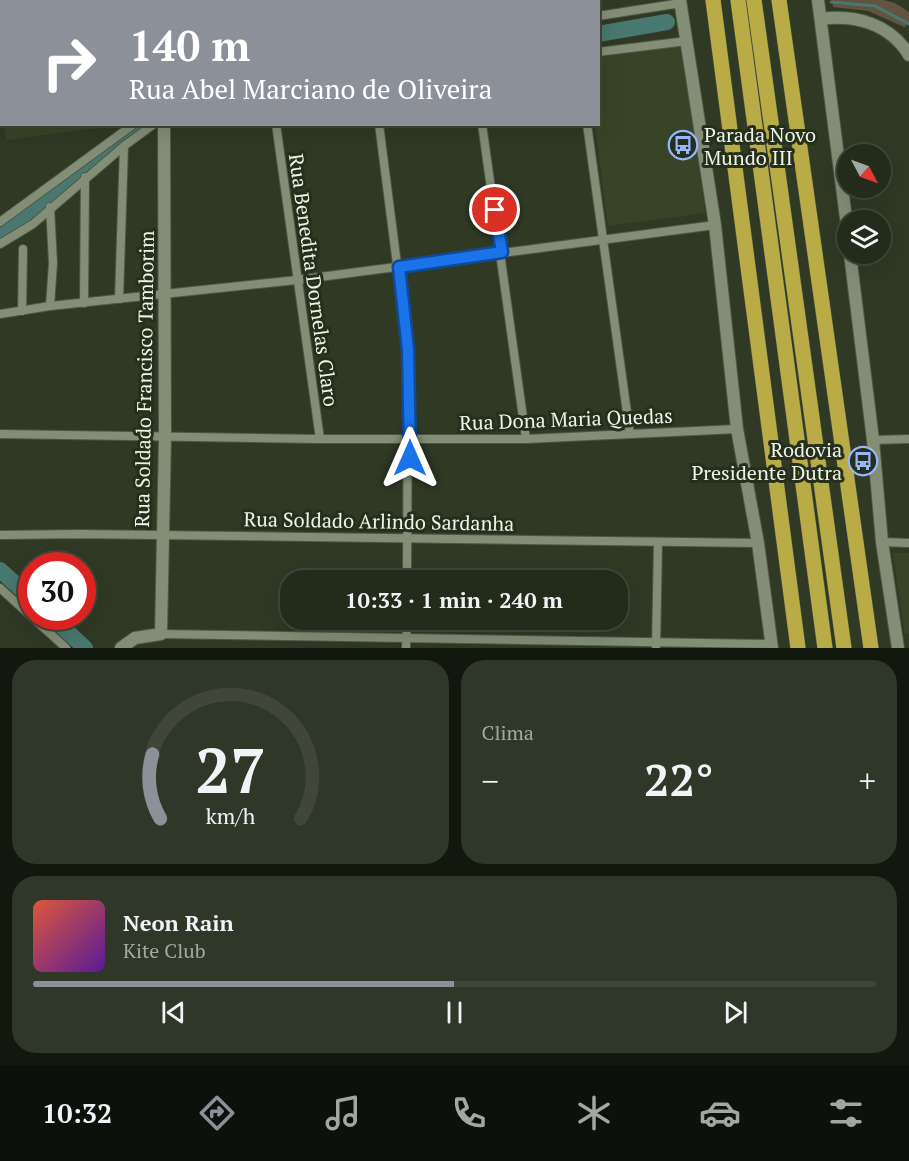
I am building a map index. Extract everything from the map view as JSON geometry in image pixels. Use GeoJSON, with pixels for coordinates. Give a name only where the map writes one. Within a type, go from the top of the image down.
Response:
{"type":"FeatureCollection","features":[{"type":"Feature","properties":{"kind":"highway"},"geometry":{"type":"LineString","coordinates":[[713,0],[798,648]]}},
{"type":"Feature","properties":{"kind":"highway"},"geometry":{"type":"LineString","coordinates":[[738,0],[825,648]]}},
{"type":"Feature","properties":{"kind":"highway"},"geometry":{"type":"LineString","coordinates":[[753,0],[844,648]]}},
{"type":"Feature","properties":{"kind":"highway"},"geometry":{"type":"LineString","coordinates":[[779,0],[871,648]]}},
{"type":"Feature","properties":{"kind":"street"},"geometry":{"type":"LineString","coordinates":[[818,0],[845,210]]}},
{"type":"Feature","properties":{"kind":"street"},"geometry":{"type":"LineString","coordinates":[[121,648],[135,638],[161,634],[406,637],[772,646],[758,543],[737,429],[715,225],[681,1],[600,16]]}},
{"type":"Feature","properties":{"kind":"street"},"geometry":{"type":"LineString","coordinates":[[821,20],[841,18],[867,21],[888,32],[907,47]]}},
{"type":"Feature","properties":{"kind":"street"},"geometry":{"type":"LineString","coordinates":[[600,52],[687,40]]}},
{"type":"Feature","properties":{"kind":"street"},"geometry":{"type":"LineString","coordinates":[[0,222],[131,126]]}},
{"type":"Feature","properties":{"kind":"street"},"geometry":{"type":"LineString","coordinates":[[0,244],[33,224],[85,177],[151,126]]}},
{"type":"Feature","properties":{"kind":"street","name":"Rua Soldado Francisco Tamborim"},"geometry":{"type":"LineString","coordinates":[[161,634],[161,535],[165,437],[164,126]]}},
{"type":"Feature","properties":{"kind":"street","name":"Rua Benedita Dornelas Claro"},"geometry":{"type":"LineString","coordinates":[[276,126],[320,439]]}},
{"type":"Feature","properties":{"kind":"street"},"geometry":{"type":"LineString","coordinates":[[379,126],[408,350],[410,439],[407,570]]}},
{"type":"Feature","properties":{"kind":"street"},"geometry":{"type":"LineString","coordinates":[[482,126],[502,252],[526,439]]}},
{"type":"Feature","properties":{"kind":"street"},"geometry":{"type":"LineString","coordinates":[[587,126],[630,434]]}},
{"type":"Feature","properties":{"kind":"street"},"geometry":{"type":"LineString","coordinates":[[119,299],[124,146]]}},
{"type":"Feature","properties":{"kind":"street"},"geometry":{"type":"LineString","coordinates":[[84,303],[85,177]]}},
{"type":"Feature","properties":{"kind":"street"},"geometry":{"type":"LineString","coordinates":[[50,207],[53,263],[50,306]]}},
{"type":"Feature","properties":{"kind":"street"},"geometry":{"type":"LineString","coordinates":[[0,314],[50,306],[165,296],[297,280],[715,225]]}},
{"type":"Feature","properties":{"kind":"street"},"geometry":{"type":"LineString","coordinates":[[22,311],[23,249]]}},
{"type":"Feature","properties":{"kind":"street"},"geometry":{"type":"LineString","coordinates":[[851,264],[873,440],[882,542],[902,645]]}},
{"type":"Feature","properties":{"kind":"street","name":"Rua Dona Maria Quedas"},"geometry":{"type":"LineString","coordinates":[[0,434],[320,439],[526,439],[737,429]]}},
{"type":"Feature","properties":{"kind":"street"},"geometry":{"type":"LineString","coordinates":[[873,440],[909,439]]}},
{"type":"Feature","properties":{"kind":"street","name":"Rua Soldado Arlindo Sardanha"},"geometry":{"type":"LineString","coordinates":[[0,535],[758,543]]}},
{"type":"Feature","properties":{"kind":"street"},"geometry":{"type":"LineString","coordinates":[[656,644],[658,542]]}},
{"type":"Feature","properties":{"kind":"street"},"geometry":{"type":"LineString","coordinates":[[882,542],[909,543]]}},
{"type":"Feature","properties":{"kind":"street"},"geometry":{"type":"LineString","coordinates":[[0,588],[66,648]]}},
{"type":"Feature","properties":{"kind":"street"},"geometry":{"type":"LineString","coordinates":[[406,630],[406,648]]}},
{"type":"Feature","properties":{"kind":"shaded area"},"geometry":{"type":"Polygon","coordinates":[[[832,0],[884,0],[895,3],[909,12],[909,24],[904,27],[868,11],[833,7],[832,0]]]}},
{"type":"Feature","properties":{"kind":"shaded area"},"geometry":{"type":"Polygon","coordinates":[[[683,45],[705,213],[608,226],[595,126],[600,126],[600,57],[683,45]]]}},
{"type":"Feature","properties":{"kind":"shaded area"},"geometry":{"type":"Polygon","coordinates":[[[3,126],[113,126],[7,140],[3,126]]]}},
{"type":"Feature","properties":{"kind":"shaded area"},"geometry":{"type":"Polygon","coordinates":[[[893,553],[909,553],[909,634],[905,634],[893,553]]]}},
{"type":"Feature","properties":{"kind":"waterway"},"geometry":{"type":"LineString","coordinates":[[831,2],[875,6],[909,24]]}},
{"type":"Feature","properties":{"kind":"waterway"},"geometry":{"type":"LineString","coordinates":[[600,34],[667,22]]}},
{"type":"Feature","properties":{"kind":"waterway"},"geometry":{"type":"LineString","coordinates":[[0,238],[140,126]]}},
{"type":"Feature","properties":{"kind":"waterway"},"geometry":{"type":"LineString","coordinates":[[0,570],[18,586]]}},
{"type":"Feature","properties":{"kind":"waterway"},"geometry":{"type":"LineString","coordinates":[[66,630],[85,648]]}},
{"type":"Feature","properties":{"kind":"place","name":"Parada Novo Mundo III"},"geometry":{"type":"Point","coordinates":[683,145]}},
{"type":"Feature","properties":{"kind":"place","name":"Rodovia Presidente Dutra"},"geometry":{"type":"Point","coordinates":[863,461]}},
{"type":"Feature","properties":{"kind":"route"},"geometry":{"type":"LineString","coordinates":[[410,458],[408,350],[399,267],[502,252],[495,210]]}}]}
